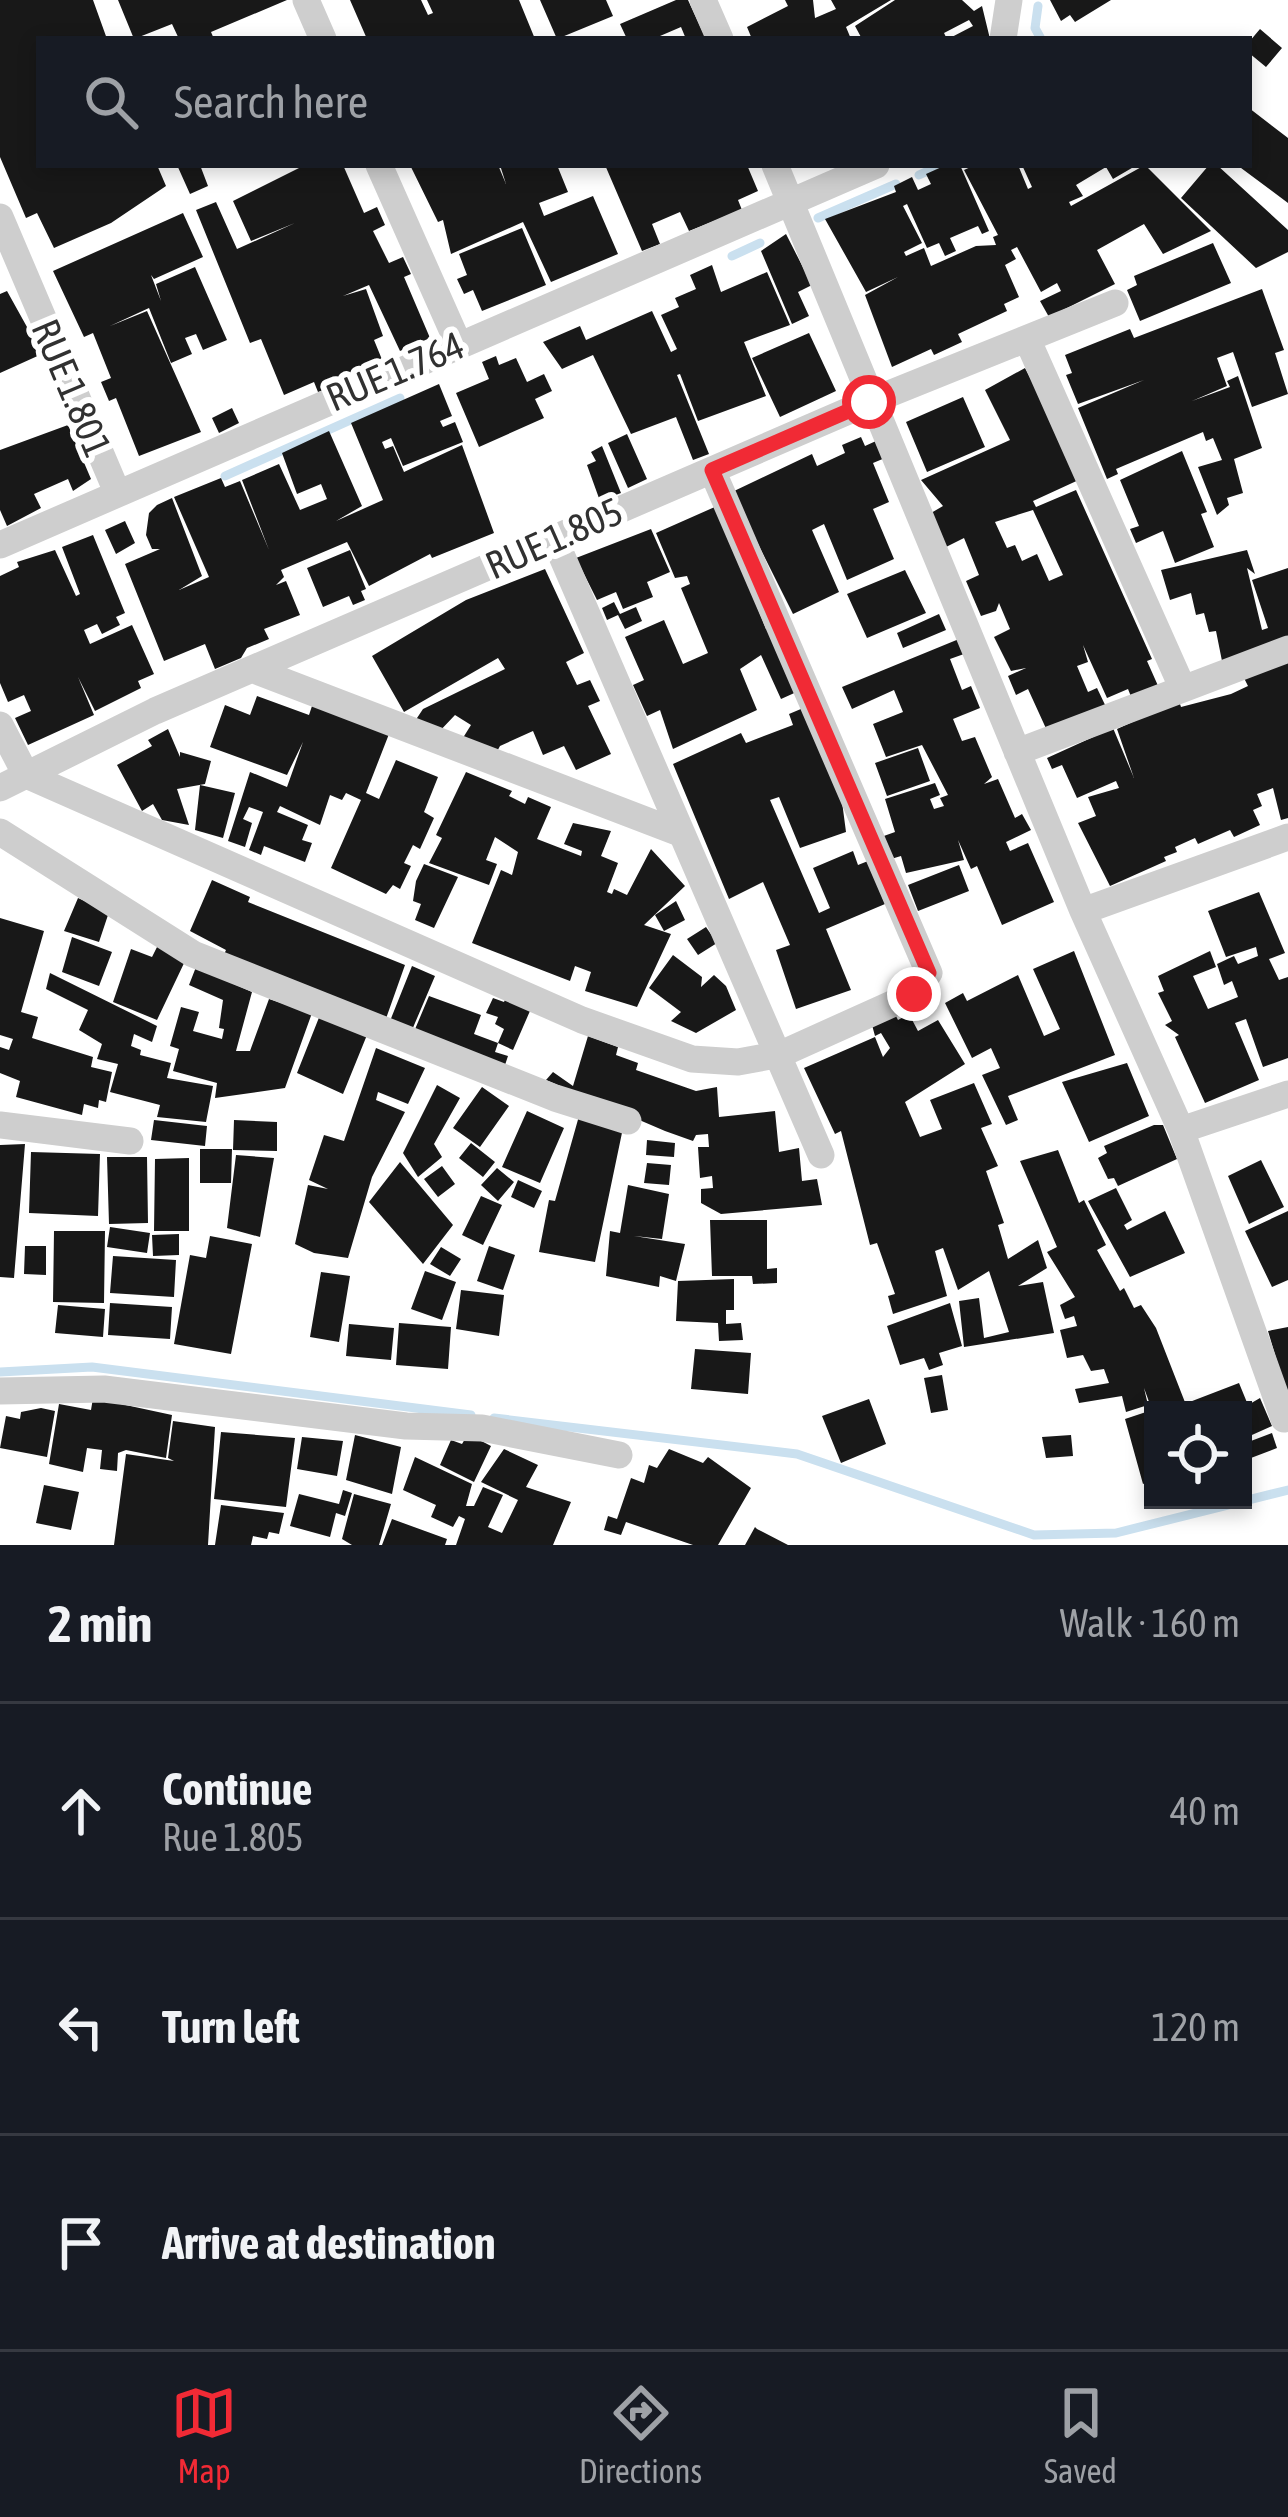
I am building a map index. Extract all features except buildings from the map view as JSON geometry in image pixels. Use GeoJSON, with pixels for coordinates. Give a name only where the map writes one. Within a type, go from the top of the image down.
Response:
{"type":"FeatureCollection","features":[{"type":"Feature","properties":{"kind":"street"},"geometry":{"type":"LineString","coordinates":[[306,0],[322,36]]}},
{"type":"Feature","properties":{"kind":"street"},"geometry":{"type":"LineString","coordinates":[[704,0],[719,36]]}},
{"type":"Feature","properties":{"kind":"street"},"geometry":{"type":"LineString","coordinates":[[1004,36],[1010,0]]}},
{"type":"Feature","properties":{"kind":"street"},"geometry":{"type":"LineString","coordinates":[[380,168],[458,343]]}},
{"type":"Feature","properties":{"kind":"street"},"geometry":{"type":"LineString","coordinates":[[777,168],[869,402],[1083,911],[1181,1130],[1284,1419]]}},
{"type":"Feature","properties":{"kind":"street","name":"RUE 1.764"},"geometry":{"type":"LineString","coordinates":[[0,545],[869,168]]}},
{"type":"Feature","properties":{"kind":"street","name":"RUE 1.801"},"geometry":{"type":"LineString","coordinates":[[0,217],[117,491]]}},
{"type":"Feature","properties":{"kind":"street","name":"RUE 1.805"},"geometry":{"type":"LineString","coordinates":[[13,782],[154,711],[869,402],[1114,303]]}},
{"type":"Feature","properties":{"kind":"street"},"geometry":{"type":"LineString","coordinates":[[1028,341],[1183,689]]}},
{"type":"Feature","properties":{"kind":"street"},"geometry":{"type":"LineString","coordinates":[[0,725],[13,782],[582,1020],[692,1059],[738,1062],[781,1054],[914,994],[929,973],[712,470]]}},
{"type":"Feature","properties":{"kind":"street"},"geometry":{"type":"LineString","coordinates":[[554,538],[821,1155]]}},
{"type":"Feature","properties":{"kind":"street"},"geometry":{"type":"LineString","coordinates":[[1017,752],[1288,649]]}},
{"type":"Feature","properties":{"kind":"street"},"geometry":{"type":"LineString","coordinates":[[254,670],[682,834]]}},
{"type":"Feature","properties":{"kind":"street"},"geometry":{"type":"LineString","coordinates":[[0,832],[193,954],[555,1099],[628,1121]]}},
{"type":"Feature","properties":{"kind":"street"},"geometry":{"type":"LineString","coordinates":[[1083,911],[1288,836]]}},
{"type":"Feature","properties":{"kind":"street"},"geometry":{"type":"LineString","coordinates":[[1181,1130],[1288,1094]]}},
{"type":"Feature","properties":{"kind":"street"},"geometry":{"type":"LineString","coordinates":[[0,1125],[130,1142]]}},
{"type":"Feature","properties":{"kind":"street"},"geometry":{"type":"LineString","coordinates":[[0,1391],[104,1389],[406,1426],[482,1428],[620,1455]]}},
{"type":"Feature","properties":{"kind":"waterway"},"geometry":{"type":"LineString","coordinates":[[1038,6],[1035,28],[1039,36]]}},
{"type":"Feature","properties":{"kind":"waterway"},"geometry":{"type":"LineString","coordinates":[[919,175],[934,168]]}},
{"type":"Feature","properties":{"kind":"waterway"},"geometry":{"type":"LineString","coordinates":[[818,218],[896,184]]}},
{"type":"Feature","properties":{"kind":"waterway"},"geometry":{"type":"LineString","coordinates":[[732,256],[760,243]]}},
{"type":"Feature","properties":{"kind":"waterway"},"geometry":{"type":"LineString","coordinates":[[225,476],[400,398]]}},
{"type":"Feature","properties":{"kind":"waterway"},"geometry":{"type":"LineString","coordinates":[[0,1372],[92,1367],[471,1415]]}},
{"type":"Feature","properties":{"kind":"waterway"},"geometry":{"type":"LineString","coordinates":[[494,1418],[797,1454],[1034,1535],[1116,1533],[1288,1490]]}},
{"type":"Feature","properties":{"kind":"route"},"geometry":{"type":"LineString","coordinates":[[869,402],[712,470],[929,973],[925,986],[914,994]]}}]}
